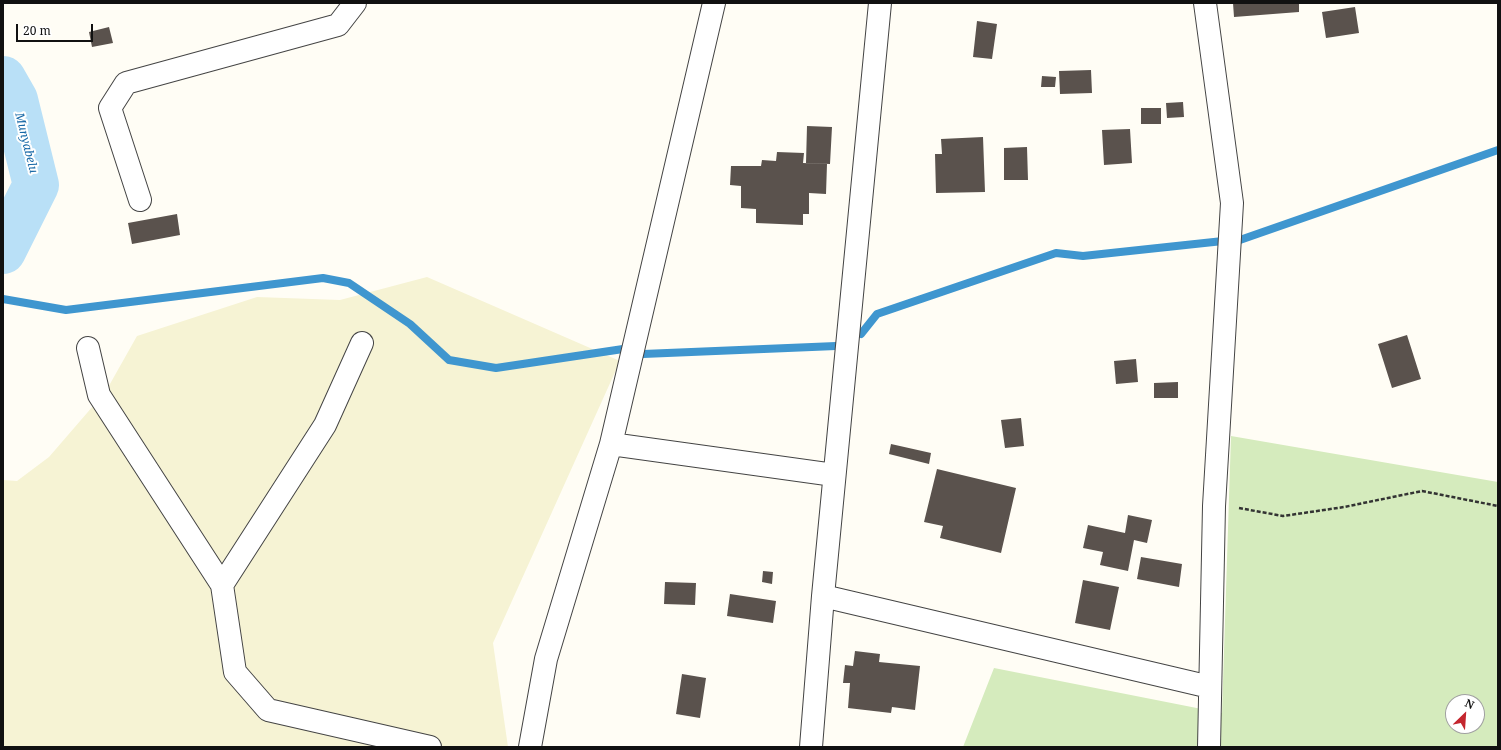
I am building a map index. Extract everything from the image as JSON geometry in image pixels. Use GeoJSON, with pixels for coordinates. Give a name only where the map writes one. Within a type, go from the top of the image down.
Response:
{"type":"FeatureCollection","features":[{"type":"Feature","properties":{"kind":"street"},"geometry":{"type":"LineString","coordinates":[[140,200],[110,108],[126,83],[338,25],[355,3]]}},
{"type":"Feature","properties":{"kind":"street"},"geometry":{"type":"LineString","coordinates":[[530,747],[546,659],[611,444],[714,3]]}},
{"type":"Feature","properties":{"kind":"street"},"geometry":{"type":"LineString","coordinates":[[811,747],[834,475],[880,3]]}},
{"type":"Feature","properties":{"kind":"street"},"geometry":{"type":"LineString","coordinates":[[1205,3],[1232,203],[1214,506],[1209,747]]}},
{"type":"Feature","properties":{"kind":"street"},"geometry":{"type":"LineString","coordinates":[[222,585],[325,424],[362,343]]}},
{"type":"Feature","properties":{"kind":"street"},"geometry":{"type":"LineString","coordinates":[[88,348],[99,395],[222,585],[235,672],[268,710],[430,747]]}},
{"type":"Feature","properties":{"kind":"street"},"geometry":{"type":"LineString","coordinates":[[611,444],[834,475]]}},
{"type":"Feature","properties":{"kind":"street"},"geometry":{"type":"LineString","coordinates":[[823,596],[1210,687]]}},
{"type":"Feature","properties":{"kind":"path"},"geometry":{"type":"LineString","coordinates":[[1214,506],[1242,508],[1283,516],[1344,507],[1422,492],[1498,506]]}},
{"type":"Feature","properties":{"kind":"shaded area"},"geometry":{"type":"Polygon","coordinates":[[[427,277],[620,361],[493,643],[508,747],[3,747],[3,480],[17,481],[49,457],[106,391],[137,336],[257,297],[340,300],[427,277]]]}},
{"type":"Feature","properties":{"kind":"green space"},"geometry":{"type":"Polygon","coordinates":[[[1231,436],[1498,482],[1498,747],[963,747],[994,668],[1222,713],[1231,436]]]}},
{"type":"Feature","properties":{"kind":"building"},"geometry":{"type":"Polygon","coordinates":[[[1233,3],[1299,3],[1299,12],[1234,17],[1233,3]]]}},
{"type":"Feature","properties":{"kind":"building"},"geometry":{"type":"Polygon","coordinates":[[[1355,7],[1359,33],[1326,38],[1322,12],[1355,7]]]}},
{"type":"Feature","properties":{"kind":"building"},"geometry":{"type":"Polygon","coordinates":[[[977,21],[997,24],[992,59],[973,57],[977,21]]]}},
{"type":"Feature","properties":{"kind":"building"},"geometry":{"type":"Polygon","coordinates":[[[109,27],[113,43],[92,47],[89,32],[109,27]]]}},
{"type":"Feature","properties":{"kind":"building"},"geometry":{"type":"Polygon","coordinates":[[[1091,70],[1092,93],[1060,94],[1059,71],[1091,70]]]}},
{"type":"Feature","properties":{"kind":"building"},"geometry":{"type":"Polygon","coordinates":[[[1042,76],[1056,77],[1055,87],[1041,87],[1042,76]]]}},
{"type":"Feature","properties":{"kind":"building"},"geometry":{"type":"Polygon","coordinates":[[[1183,102],[1184,117],[1167,118],[1166,103],[1183,102]]]}},
{"type":"Feature","properties":{"kind":"building"},"geometry":{"type":"Polygon","coordinates":[[[1141,108],[1161,108],[1161,124],[1141,124],[1141,108]]]}},
{"type":"Feature","properties":{"kind":"building"},"geometry":{"type":"Polygon","coordinates":[[[807,126],[832,127],[830,164],[806,163],[807,126]]]}},
{"type":"Feature","properties":{"kind":"building"},"geometry":{"type":"Polygon","coordinates":[[[1130,129],[1132,163],[1104,165],[1102,130],[1130,129]]]}},
{"type":"Feature","properties":{"kind":"building"},"geometry":{"type":"Polygon","coordinates":[[[983,137],[985,192],[936,193],[935,154],[942,154],[941,139],[983,137]]]}},
{"type":"Feature","properties":{"kind":"building"},"geometry":{"type":"Polygon","coordinates":[[[1027,147],[1028,180],[1004,180],[1004,148],[1027,147]]]}},
{"type":"Feature","properties":{"kind":"building"},"geometry":{"type":"Polygon","coordinates":[[[777,152],[804,153],[803,163],[827,164],[826,194],[809,193],[809,214],[803,214],[803,225],[756,223],[756,209],[741,208],[741,186],[730,185],[731,166],[761,166],[762,160],[776,161],[777,152]]]}},
{"type":"Feature","properties":{"kind":"building"},"geometry":{"type":"Polygon","coordinates":[[[177,214],[180,235],[132,244],[128,223],[177,214]]]}},
{"type":"Feature","properties":{"kind":"building"},"geometry":{"type":"Polygon","coordinates":[[[1407,335],[1421,379],[1392,388],[1378,344],[1407,335]]]}},
{"type":"Feature","properties":{"kind":"building"},"geometry":{"type":"Polygon","coordinates":[[[1136,359],[1138,382],[1116,384],[1114,361],[1136,359]]]}},
{"type":"Feature","properties":{"kind":"building"},"geometry":{"type":"Polygon","coordinates":[[[1178,382],[1178,398],[1154,398],[1154,383],[1178,382]]]}},
{"type":"Feature","properties":{"kind":"building"},"geometry":{"type":"Polygon","coordinates":[[[1021,418],[1024,446],[1005,448],[1001,420],[1021,418]]]}},
{"type":"Feature","properties":{"kind":"building"},"geometry":{"type":"Polygon","coordinates":[[[891,444],[931,453],[929,464],[889,454],[891,444]]]}},
{"type":"Feature","properties":{"kind":"building"},"geometry":{"type":"Polygon","coordinates":[[[937,469],[1016,488],[1001,553],[940,538],[943,526],[924,522],[937,469]]]}},
{"type":"Feature","properties":{"kind":"building"},"geometry":{"type":"Polygon","coordinates":[[[1128,515],[1152,520],[1147,543],[1134,540],[1128,571],[1100,565],[1103,552],[1083,548],[1088,525],[1125,533],[1128,515]]]}},
{"type":"Feature","properties":{"kind":"building"},"geometry":{"type":"Polygon","coordinates":[[[1141,557],[1182,564],[1179,587],[1137,579],[1141,557]]]}},
{"type":"Feature","properties":{"kind":"building"},"geometry":{"type":"Polygon","coordinates":[[[763,571],[773,572],[772,584],[762,582],[763,571]]]}},
{"type":"Feature","properties":{"kind":"building"},"geometry":{"type":"Polygon","coordinates":[[[1083,580],[1119,587],[1110,630],[1075,623],[1083,580]]]}},
{"type":"Feature","properties":{"kind":"building"},"geometry":{"type":"Polygon","coordinates":[[[665,582],[696,583],[695,605],[664,604],[665,582]]]}},
{"type":"Feature","properties":{"kind":"building"},"geometry":{"type":"Polygon","coordinates":[[[730,594],[776,601],[773,623],[727,616],[730,594]]]}},
{"type":"Feature","properties":{"kind":"building"},"geometry":{"type":"Polygon","coordinates":[[[855,651],[880,654],[879,662],[920,666],[915,710],[892,707],[891,713],[848,708],[850,683],[843,683],[845,665],[853,666],[855,651]]]}},
{"type":"Feature","properties":{"kind":"building"},"geometry":{"type":"Polygon","coordinates":[[[682,674],[706,678],[700,718],[676,714],[682,674]]]}},
{"type":"Feature","properties":{"kind":"waterway","name":"Munyabelu"},"geometry":{"type":"LineString","coordinates":[[3,79],[15,100],[36,185],[3,251]]}},
{"type":"Feature","properties":{"kind":"waterway"},"geometry":{"type":"LineString","coordinates":[[1237,241],[1498,150]]}},
{"type":"Feature","properties":{"kind":"waterway"},"geometry":{"type":"LineString","coordinates":[[861,334],[877,314],[1056,253],[1083,256],[1223,241]]}},
{"type":"Feature","properties":{"kind":"waterway"},"geometry":{"type":"LineString","coordinates":[[3,299],[66,310],[323,278],[349,283],[410,324],[449,360],[496,368],[623,349]]}},
{"type":"Feature","properties":{"kind":"waterway"},"geometry":{"type":"LineString","coordinates":[[643,354],[836,346]]}}]}
